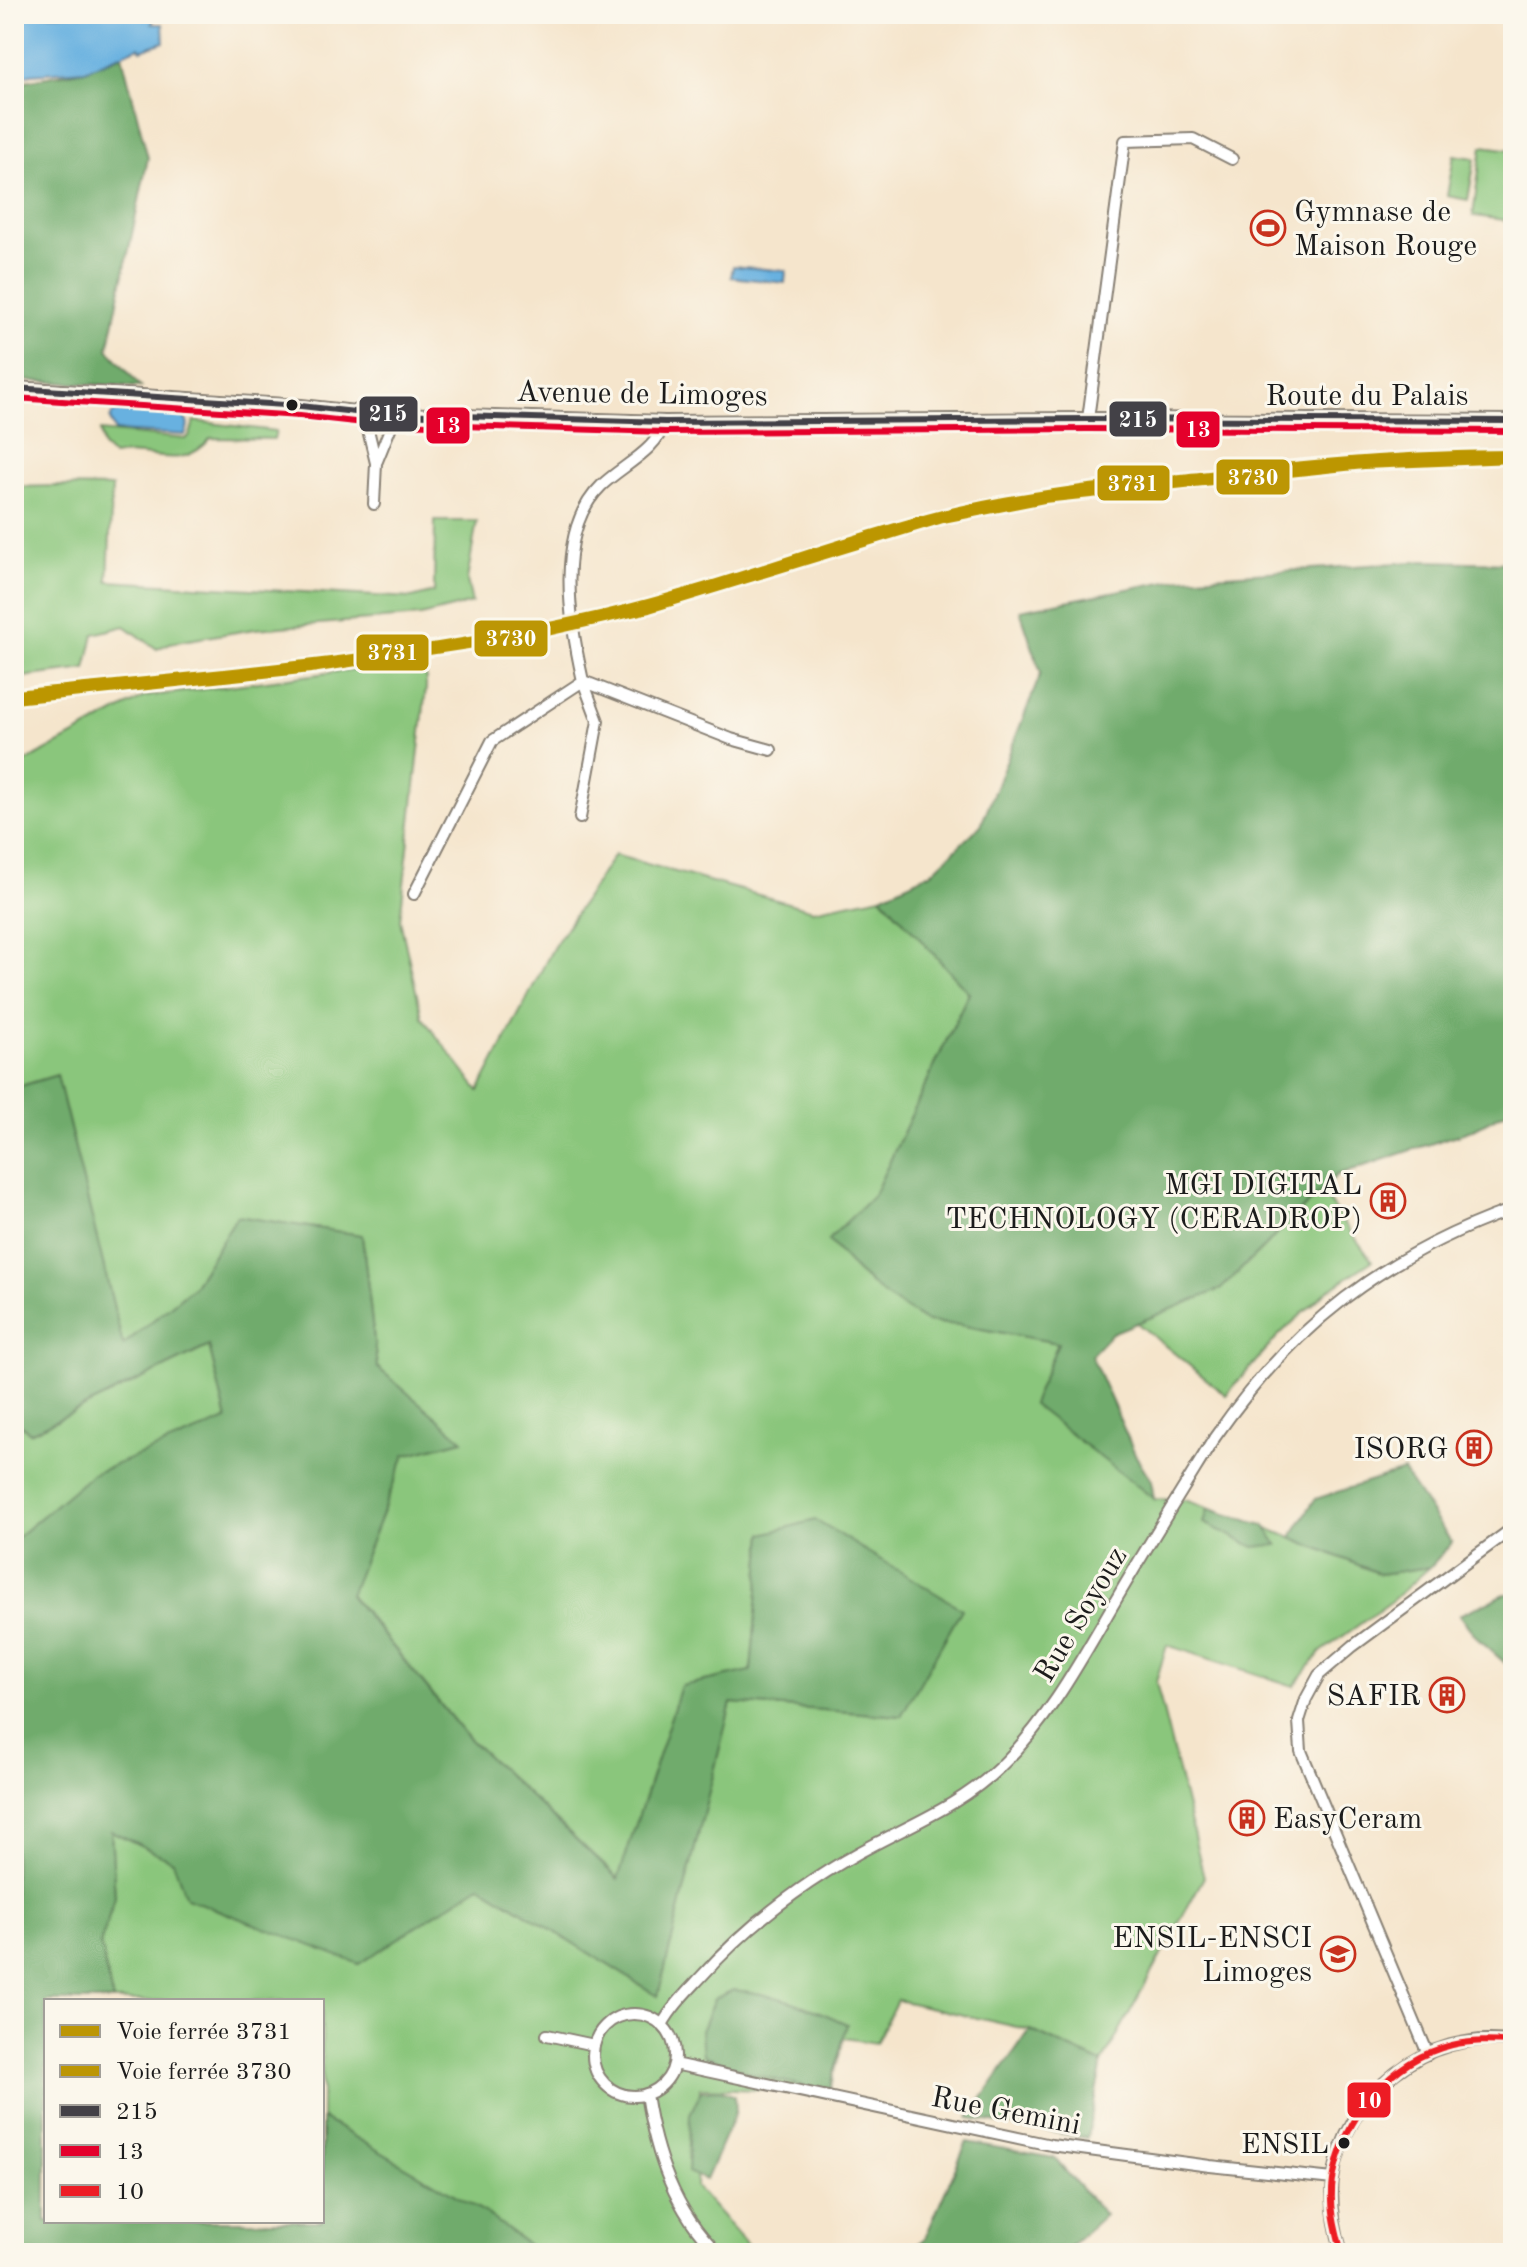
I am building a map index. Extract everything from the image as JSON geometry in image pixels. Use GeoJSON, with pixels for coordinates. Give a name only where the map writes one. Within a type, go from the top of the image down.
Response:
{"type":"FeatureCollection","features":[{"type":"Feature","properties":{"kind":"main road","name":"Avenue de Limoges"},"geometry":{"type":"LineString","coordinates":[[14,388],[301,406],[364,413],[665,422],[1221,420]]}},
{"type":"Feature","properties":{"kind":"main road","name":"Route du Palais"},"geometry":{"type":"LineString","coordinates":[[1221,420],[1513,421]]}},
{"type":"Feature","properties":{"kind":"street"},"geometry":{"type":"LineString","coordinates":[[1088,419],[1125,141],[1193,139],[1232,159]]}},
{"type":"Feature","properties":{"kind":"street"},"geometry":{"type":"LineString","coordinates":[[364,413],[376,463],[374,504]]}},
{"type":"Feature","properties":{"kind":"street"},"geometry":{"type":"LineString","coordinates":[[376,463],[396,414]]}},
{"type":"Feature","properties":{"kind":"street"},"geometry":{"type":"LineString","coordinates":[[580,818],[598,721],[583,681],[575,645],[570,548],[579,522],[599,488],[649,447],[662,432],[665,422]]}},
{"type":"Feature","properties":{"kind":"street"},"geometry":{"type":"LineString","coordinates":[[583,681],[731,739],[771,750]]}},
{"type":"Feature","properties":{"kind":"street"},"geometry":{"type":"LineString","coordinates":[[414,894],[492,741],[583,681]]}},
{"type":"Feature","properties":{"kind":"street","name":"Rue Soyouz"},"geometry":{"type":"LineString","coordinates":[[662,2025],[669,2011],[720,1955],[780,1902],[828,1869],[925,1821],[967,1795],[1028,1738],[1064,1689],[1215,1437],[1243,1397],[1276,1359],[1325,1313],[1368,1280],[1408,1255],[1470,1225],[1513,1209]]}},
{"type":"Feature","properties":{"kind":"street"},"geometry":{"type":"LineString","coordinates":[[1428,2054],[1301,1751],[1299,1721],[1319,1675],[1353,1646],[1513,1528]]}},
{"type":"Feature","properties":{"kind":"street"},"geometry":{"type":"LineString","coordinates":[[623,2015],[644,2015],[662,2025],[673,2043],[674,2064],[664,2083],[646,2094],[625,2094],[606,2084],[595,2066],[594,2045],[605,2026],[623,2015]]}},
{"type":"Feature","properties":{"kind":"street"},"geometry":{"type":"LineString","coordinates":[[547,2035],[594,2045]]}},
{"type":"Feature","properties":{"kind":"street"},"geometry":{"type":"LineString","coordinates":[[1342,2253],[1335,2230],[1333,2179],[1337,2159],[1365,2103],[1399,2068],[1428,2054],[1460,2043],[1483,2040],[1513,2042]]}},
{"type":"Feature","properties":{"kind":"street","name":"Rue Gemini"},"geometry":{"type":"LineString","coordinates":[[674,2064],[1051,2145],[1333,2179]]}},
{"type":"Feature","properties":{"kind":"street"},"geometry":{"type":"LineString","coordinates":[[646,2094],[662,2162],[676,2198],[718,2253]]}},
{"type":"Feature","properties":{"kind":"green space"},"geometry":{"type":"Polygon","coordinates":[[[122,55],[148,158],[108,349],[141,387],[14,380],[14,83],[85,70],[122,55]]]}},
{"type":"Feature","properties":{"kind":"green space"},"geometry":{"type":"Polygon","coordinates":[[[1482,146],[1513,150],[1513,221],[1473,216],[1482,146]]]}},
{"type":"Feature","properties":{"kind":"green space"},"geometry":{"type":"Polygon","coordinates":[[[1454,155],[1475,158],[1468,200],[1447,196],[1454,155]]]}},
{"type":"Feature","properties":{"kind":"green space"},"geometry":{"type":"Polygon","coordinates":[[[194,421],[276,431],[274,439],[211,438],[200,449],[177,457],[113,456],[103,447],[100,431],[186,439],[194,421]]]}},
{"type":"Feature","properties":{"kind":"green space"},"geometry":{"type":"Polygon","coordinates":[[[14,487],[112,487],[108,581],[412,598],[434,592],[435,521],[477,521],[467,580],[472,603],[421,616],[255,629],[170,643],[157,649],[125,626],[94,634],[86,669],[14,678],[14,487]]]}},
{"type":"Feature","properties":{"kind":"green space"},"geometry":{"type":"Polygon","coordinates":[[[1425,561],[1513,563],[1513,1108],[1472,1130],[1337,1175],[1221,1289],[1112,1333],[1091,1355],[1136,1456],[1151,1480],[1154,1499],[1032,1404],[1058,1343],[927,1322],[885,1296],[857,1272],[828,1240],[874,1195],[969,993],[881,896],[931,873],[981,825],[1041,673],[1020,610],[1183,578],[1425,561]]]}},
{"type":"Feature","properties":{"kind":"green space"},"geometry":{"type":"Polygon","coordinates":[[[426,660],[426,688],[400,920],[422,1017],[479,1091],[553,948],[614,855],[813,910],[881,896],[969,992],[874,1195],[829,1240],[857,1272],[885,1296],[927,1322],[1058,1343],[1154,1499],[1185,1500],[1291,1537],[1380,1574],[1430,1567],[1388,1604],[1321,1652],[1294,1686],[1167,1645],[1156,1682],[1204,1877],[1102,2063],[1030,2030],[897,2000],[876,2043],[844,2038],[829,2092],[700,2088],[696,2187],[754,2253],[539,2253],[486,2213],[324,2119],[324,1999],[113,1999],[100,1944],[115,1897],[111,1830],[358,1964],[480,1885],[658,1996],[731,1703],[901,1716],[763,1534],[751,1671],[681,1686],[619,1879],[468,1738],[350,1594],[405,1455],[462,1440],[377,1367],[362,1235],[237,1216],[193,1287],[123,1346],[57,1075],[14,1088],[14,768],[144,697],[426,660]]]}},
{"type":"Feature","properties":{"kind":"green space"},"geometry":{"type":"Polygon","coordinates":[[[57,1075],[123,1345],[193,1287],[237,1216],[362,1235],[377,1367],[463,1440],[405,1455],[350,1595],[468,1738],[618,1879],[681,1686],[751,1671],[763,1534],[815,1520],[962,1609],[901,1716],[731,1703],[658,1996],[480,1885],[359,1964],[186,1898],[173,1861],[111,1831],[115,1897],[100,1945],[113,1999],[44,1999],[44,2223],[324,2223],[324,2119],[486,2213],[539,2253],[14,2253],[14,1540],[92,1474],[227,1420],[209,1346],[30,1433],[14,1418],[14,1088],[57,1075]]]}},
{"type":"Feature","properties":{"kind":"green space"},"geometry":{"type":"Polygon","coordinates":[[[1321,1191],[1372,1261],[1327,1291],[1280,1334],[1226,1395],[1137,1323],[1221,1289],[1321,1191]]]}},
{"type":"Feature","properties":{"kind":"green space"},"geometry":{"type":"Polygon","coordinates":[[[209,1346],[227,1420],[93,1474],[14,1540],[14,1418],[30,1433],[209,1346]]]}},
{"type":"Feature","properties":{"kind":"green space"},"geometry":{"type":"Polygon","coordinates":[[[1403,1471],[1452,1543],[1430,1567],[1380,1574],[1291,1537],[1315,1499],[1403,1471]]]}},
{"type":"Feature","properties":{"kind":"green space"},"geometry":{"type":"Polygon","coordinates":[[[1208,1509],[1264,1525],[1278,1545],[1254,1547],[1204,1523],[1208,1509]]]}},
{"type":"Feature","properties":{"kind":"green space"},"geometry":{"type":"Polygon","coordinates":[[[1505,1594],[1513,1594],[1513,1670],[1479,1640],[1459,1615],[1505,1594]]]}},
{"type":"Feature","properties":{"kind":"green space"},"geometry":{"type":"Polygon","coordinates":[[[733,1990],[792,2002],[847,2024],[829,2092],[755,2075],[703,2055],[701,2031],[714,1999],[733,1990]]]}},
{"type":"Feature","properties":{"kind":"green space"},"geometry":{"type":"Polygon","coordinates":[[[1030,2030],[1102,2063],[1087,2138],[969,2118],[1030,2030]]]}},
{"type":"Feature","properties":{"kind":"green space"},"geometry":{"type":"Polygon","coordinates":[[[720,2090],[735,2096],[736,2111],[706,2180],[688,2172],[690,2114],[701,2091],[720,2090]]]}},
{"type":"Feature","properties":{"kind":"green space"},"geometry":{"type":"Polygon","coordinates":[[[967,2142],[1054,2158],[1105,2215],[1063,2253],[906,2253],[925,2238],[967,2142]]]}},
{"type":"Feature","properties":{"kind":"water"},"geometry":{"type":"Polygon","coordinates":[[[14,14],[156,14],[152,24],[163,24],[164,42],[141,50],[139,47],[85,70],[31,74],[14,79],[14,14]]]}},
{"type":"Feature","properties":{"kind":"water"},"geometry":{"type":"Polygon","coordinates":[[[733,266],[786,271],[785,283],[731,277],[733,266]]]}},
{"type":"Feature","properties":{"kind":"water"},"geometry":{"type":"Polygon","coordinates":[[[119,411],[182,415],[187,429],[185,435],[115,431],[110,420],[112,414],[119,411]]]}},
{"type":"Feature","properties":{"kind":"rail line","name":"3731"},"geometry":{"type":"LineString","coordinates":[[14,694],[385,654],[532,630],[648,603],[943,514],[1039,495],[1317,464],[1513,454]]}},
{"type":"Feature","properties":{"kind":"rail line","name":"3730"},"geometry":{"type":"LineString","coordinates":[[14,700],[311,669],[533,635],[649,609],[943,519],[1044,499],[1364,465],[1513,459]]}},
{"type":"Feature","properties":{"kind":"transit line","name":"215"},"geometry":{"type":"LineString","coordinates":[[14,388],[301,406],[364,413],[665,422],[1088,419],[1513,421]]}},
{"type":"Feature","properties":{"kind":"transit line","name":"13"},"geometry":{"type":"LineString","coordinates":[[14,398],[300,416],[364,423],[665,432],[1088,429],[1513,431]]}},
{"type":"Feature","properties":{"kind":"transit line","name":"10"},"geometry":{"type":"LineString","coordinates":[[1342,2253],[1335,2226],[1333,2180],[1347,2135],[1373,2095],[1390,2078],[1429,2053],[1467,2042],[1513,2042]]}},
{"type":"Feature","properties":{"kind":"place","name":"Gymnase de Maison Rouge"},"geometry":{"type":"Point","coordinates":[1268,228]}},
{"type":"Feature","properties":{"kind":"place","name":"MGI DIGITAL TECHNOLOGY (CERADROP)"},"geometry":{"type":"Point","coordinates":[1388,1201]}},
{"type":"Feature","properties":{"kind":"place","name":"ISORG"},"geometry":{"type":"Point","coordinates":[1474,1448]}},
{"type":"Feature","properties":{"kind":"place","name":"SAFIR"},"geometry":{"type":"Point","coordinates":[1447,1695]}},
{"type":"Feature","properties":{"kind":"place","name":"EasyCeram"},"geometry":{"type":"Point","coordinates":[1247,1818]}},
{"type":"Feature","properties":{"kind":"place","name":"ENSIL-ENSCI Limoges"},"geometry":{"type":"Point","coordinates":[1338,1954]}},
{"type":"Feature","properties":{"kind":"place","name":"ENSIL"},"geometry":{"type":"Point","coordinates":[1344,2143]}}]}
